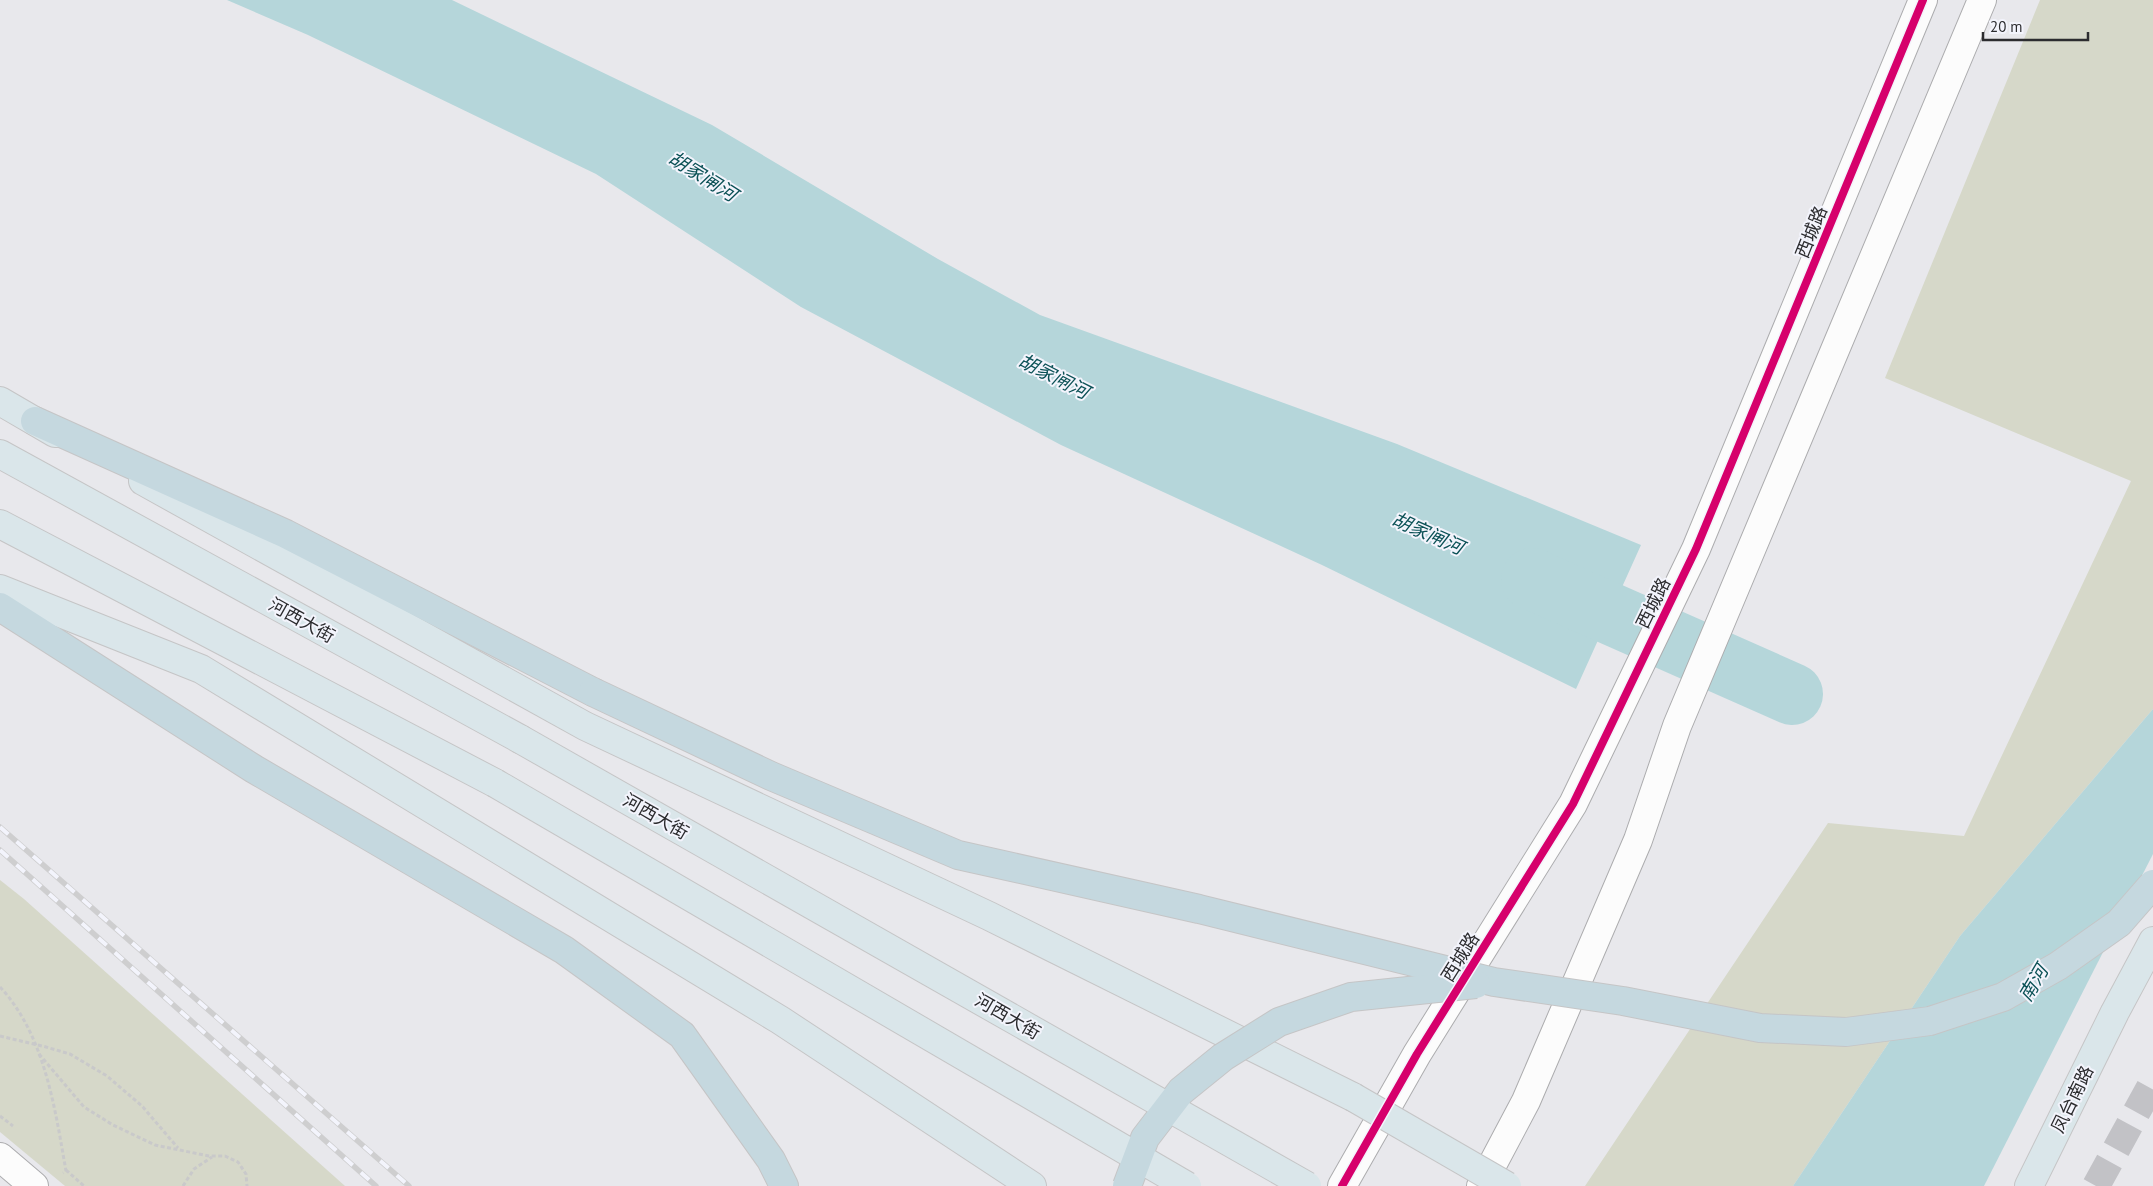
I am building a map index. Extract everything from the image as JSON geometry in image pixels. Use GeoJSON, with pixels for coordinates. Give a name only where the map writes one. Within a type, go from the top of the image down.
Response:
{"type":"FeatureCollection","features":[{"type":"Feature","properties":{"kind":"highway"},"geometry":{"type":"LineString","coordinates":[[35,421],[286,534],[593,692],[771,776],[958,854],[1209,912],[1494,982],[1623,1001],[1760,1028],[1846,1032],[1930,1021],[2003,997],[2058,966],[2119,923],[2153,884]]}},
{"type":"Feature","properties":{"kind":"highway"},"geometry":{"type":"LineString","coordinates":[[0,607],[254,769],[564,950],[682,1035],[771,1160],[784,1186]]}},
{"type":"Feature","properties":{"kind":"highway"},"geometry":{"type":"LineString","coordinates":[[1126,1186],[1145,1138],[1181,1091],[1223,1057],[1279,1022],[1351,996],[1494,982]]}},
{"type":"Feature","properties":{"kind":"main road"},"geometry":{"type":"LineString","coordinates":[[0,401],[585,726],[989,916],[1354,1097],[1507,1186]]}},
{"type":"Feature","properties":{"kind":"main road","name":"河西大街"},"geometry":{"type":"LineString","coordinates":[[0,454],[520,739],[1307,1186]]}},
{"type":"Feature","properties":{"kind":"main road"},"geometry":{"type":"LineString","coordinates":[[0,524],[495,783],[1187,1186]]}},
{"type":"Feature","properties":{"kind":"main road"},"geometry":{"type":"LineString","coordinates":[[0,589],[200,669],[780,1020],[1032,1186]]}},
{"type":"Feature","properties":{"kind":"main road","name":"凤台南路"},"geometry":{"type":"LineString","coordinates":[[2029,1186],[2115,1012],[2153,941]]}},
{"type":"Feature","properties":{"kind":"street","name":"西城路"},"geometry":{"type":"LineString","coordinates":[[1342,1186],[1417,1054],[1573,804],[1696,550],[1923,0]]}},
{"type":"Feature","properties":{"kind":"street"},"geometry":{"type":"LineString","coordinates":[[1481,1186],[1526,1100],[1630,858],[1677,726],[1982,0]]}},
{"type":"Feature","properties":{"kind":"street"},"geometry":{"type":"LineString","coordinates":[[0,1157],[34,1186]]}},
{"type":"Feature","properties":{"kind":"path"},"geometry":{"type":"LineString","coordinates":[[0,987],[23,1019],[46,1073],[56,1110],[66,1171],[59,1176]]}},
{"type":"Feature","properties":{"kind":"path"},"geometry":{"type":"LineString","coordinates":[[0,1036],[70,1054],[107,1076],[142,1106],[178,1148]]}},
{"type":"Feature","properties":{"kind":"path"},"geometry":{"type":"LineString","coordinates":[[38,1054],[84,1107],[113,1125],[155,1145],[214,1156],[226,1156],[238,1162],[246,1174],[247,1186]]}},
{"type":"Feature","properties":{"kind":"path"},"geometry":{"type":"LineString","coordinates":[[183,1186],[194,1169],[214,1156]]}},
{"type":"Feature","properties":{"kind":"shaded area"},"geometry":{"type":"Polygon","coordinates":[[[2040,0],[2153,0],[2153,709],[1960,936],[1793,1186],[1585,1186],[1828,823],[1964,836],[2131,481],[1885,378],[2040,0]]]}},
{"type":"Feature","properties":{"kind":"shaded area"},"geometry":{"type":"Polygon","coordinates":[[[0,880],[24,899],[345,1186],[65,1186],[0,1132],[0,880]]]}},
{"type":"Feature","properties":{"kind":"water"},"geometry":{"type":"Polygon","coordinates":[[[227,0],[452,0],[712,125],[938,259],[1040,315],[1397,444],[1641,545],[1576,689],[1322,565],[1061,445],[801,307],[596,174],[308,35],[227,0]]]}},
{"type":"Feature","properties":{"kind":"water","name":"南河"},"geometry":{"type":"Polygon","coordinates":[[[2153,709],[2153,854],[1984,1186],[1793,1186],[1960,936],[2153,709]]]}},
{"type":"Feature","properties":{"kind":"waterway","name":"胡家闸河"},"geometry":{"type":"LineString","coordinates":[[1532,579],[1792,694]]}},
{"type":"Feature","properties":{"kind":"tunnel"},"geometry":{"type":"LineString","coordinates":[[2096,1186],[2153,1082]]}},
{"type":"Feature","properties":{"kind":"railway"},"geometry":{"type":"LineString","coordinates":[[0,827],[409,1186]]}},
{"type":"Feature","properties":{"kind":"railway"},"geometry":{"type":"LineString","coordinates":[[0,850],[376,1186]]}},
{"type":"Feature","properties":{"kind":"cycle path"},"geometry":{"type":"LineString","coordinates":[[1342,1186],[1417,1054],[1573,804],[1696,549],[1923,0]]}}]}
